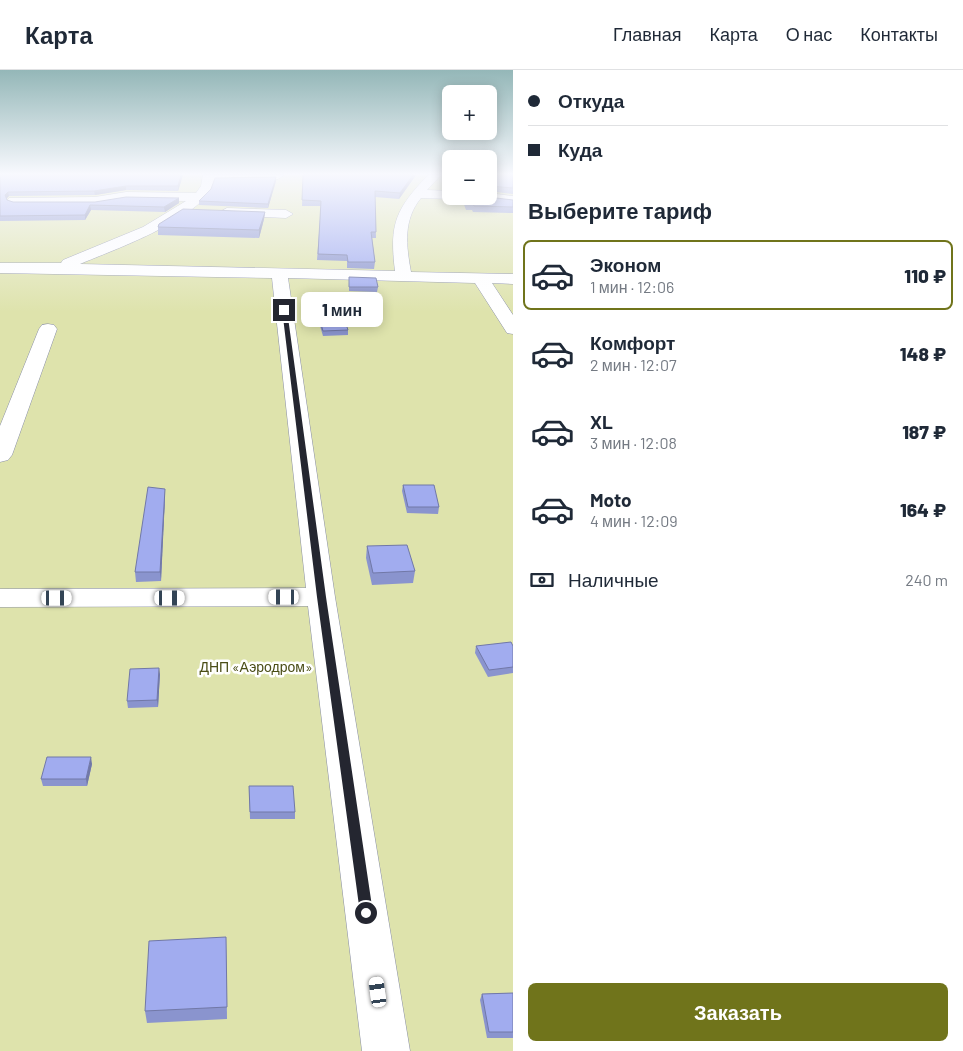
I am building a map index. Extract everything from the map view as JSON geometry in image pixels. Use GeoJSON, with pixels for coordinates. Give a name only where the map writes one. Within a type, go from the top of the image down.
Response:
{"type":"FeatureCollection","features":[{"type":"Feature","properties":{"kind":"street"},"geometry":{"type":"LineString","coordinates":[[58,268],[148,230],[164,221]]}},
{"type":"Feature","properties":{"kind":"street"},"geometry":{"type":"LineString","coordinates":[[401,221],[398,244],[403,275]]}},
{"type":"Feature","properties":{"kind":"street"},"geometry":{"type":"LineString","coordinates":[[0,268],[279,272],[513,279]]}},
{"type":"Feature","properties":{"kind":"street"},"geometry":{"type":"LineString","coordinates":[[279,272],[321,597],[386,1051]]}},
{"type":"Feature","properties":{"kind":"street"},"geometry":{"type":"LineString","coordinates":[[480,278],[513,329]]}},
{"type":"Feature","properties":{"kind":"street"},"geometry":{"type":"LineString","coordinates":[[0,455],[48,329]]}},
{"type":"Feature","properties":{"kind":"street"},"geometry":{"type":"LineString","coordinates":[[0,598],[321,597]]}},
{"type":"Feature","properties":{"kind":"green space"},"geometry":{"type":"Polygon","coordinates":[[[0,221],[513,221],[513,275],[0,264],[0,221]]]}},
{"type":"Feature","properties":{"kind":"green space","name":"ДНП «Аэродром»"},"geometry":{"type":"Polygon","coordinates":[[[55,272],[513,282],[513,1051],[0,1051],[0,273],[55,272]]]}},
{"type":"Feature","properties":{"kind":"building"},"geometry":{"type":"Polygon","coordinates":[[[164,221],[262,221],[259,230],[158,227],[164,221]]]}},
{"type":"Feature","properties":{"kind":"building"},"geometry":{"type":"Polygon","coordinates":[[[320,221],[376,221],[376,232],[371,232],[375,262],[348,262],[347,255],[318,254],[320,221]]]}},
{"type":"Feature","properties":{"kind":"building"},"geometry":{"type":"Polygon","coordinates":[[[349,277],[376,278],[378,287],[349,287],[349,277]]]}},
{"type":"Feature","properties":{"kind":"building"},"geometry":{"type":"Polygon","coordinates":[[[340,306],[348,330],[323,331],[316,307],[340,306]]]}},
{"type":"Feature","properties":{"kind":"building"},"geometry":{"type":"Polygon","coordinates":[[[403,485],[434,485],[439,507],[408,507],[403,485]]]}},
{"type":"Feature","properties":{"kind":"building"},"geometry":{"type":"Polygon","coordinates":[[[148,487],[165,489],[160,572],[135,572],[148,487]]]}},
{"type":"Feature","properties":{"kind":"building"},"geometry":{"type":"Polygon","coordinates":[[[407,545],[415,571],[373,573],[367,546],[407,545]]]}},
{"type":"Feature","properties":{"kind":"building"},"geometry":{"type":"Polygon","coordinates":[[[511,642],[513,646],[513,667],[489,670],[476,646],[511,642]]]}},
{"type":"Feature","properties":{"kind":"building"},"geometry":{"type":"Polygon","coordinates":[[[159,668],[157,700],[127,701],[130,669],[159,668]]]}},
{"type":"Feature","properties":{"kind":"building"},"geometry":{"type":"Polygon","coordinates":[[[47,757],[91,757],[86,779],[41,779],[47,757]]]}},
{"type":"Feature","properties":{"kind":"building"},"geometry":{"type":"Polygon","coordinates":[[[249,786],[293,786],[295,812],[250,812],[249,786]]]}},
{"type":"Feature","properties":{"kind":"building"},"geometry":{"type":"Polygon","coordinates":[[[226,937],[227,1007],[145,1011],[149,941],[226,937]]]}},
{"type":"Feature","properties":{"kind":"building"},"geometry":{"type":"Polygon","coordinates":[[[513,993],[513,1032],[489,1032],[482,994],[513,993]]]}},
{"type":"Feature","properties":{"kind":"route"},"geometry":{"type":"LineString","coordinates":[[284,310],[321,597],[366,913]]}}]}
